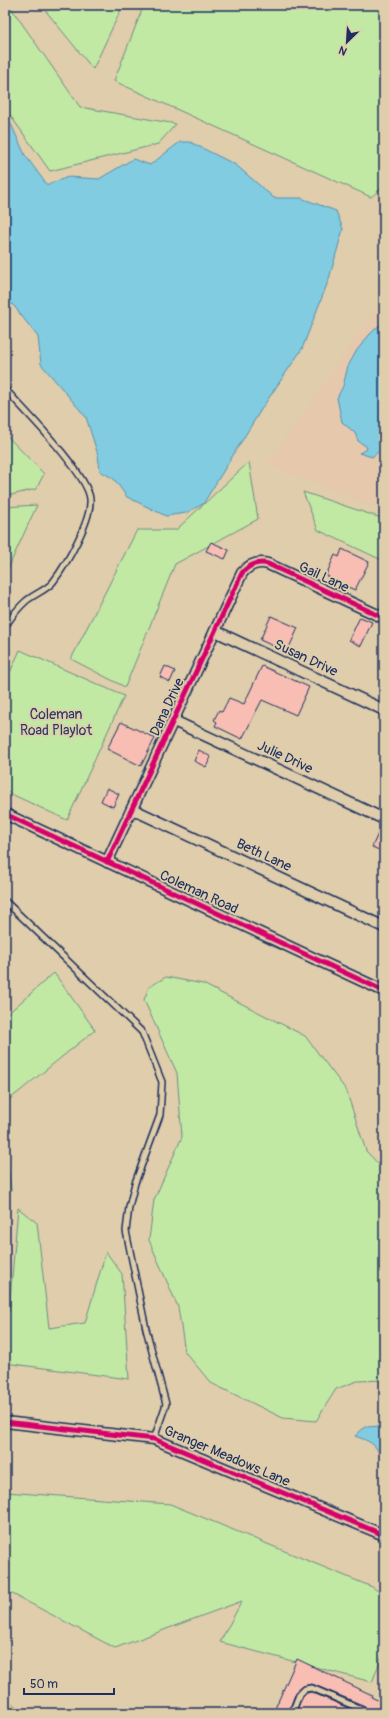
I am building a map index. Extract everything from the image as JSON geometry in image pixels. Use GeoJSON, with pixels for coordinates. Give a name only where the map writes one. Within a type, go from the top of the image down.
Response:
{"type":"FeatureCollection","features":[{"type":"Feature","properties":{"kind":"street","name":"Gail Lane"},"geometry":{"type":"LineString","coordinates":[[253,565],[260,562],[268,564],[384,618]]}},
{"type":"Feature","properties":{"kind":"street","name":"Dana Drive"},"geometry":{"type":"LineString","coordinates":[[107,862],[242,574],[253,565]]}},
{"type":"Feature","properties":{"kind":"street","name":"Susan Drive"},"geometry":{"type":"LineString","coordinates":[[216,631],[384,710]]}},
{"type":"Feature","properties":{"kind":"street","name":"Julie Drive"},"geometry":{"type":"LineString","coordinates":[[174,721],[384,819]]}},
{"type":"Feature","properties":{"kind":"street","name":"Beth Lane"},"geometry":{"type":"LineString","coordinates":[[132,809],[384,927]]}},
{"type":"Feature","properties":{"kind":"street","name":"Coleman Road"},"geometry":{"type":"LineString","coordinates":[[5,814],[384,991]]}},
{"type":"Feature","properties":{"kind":"street","name":"Granger Meadows Lane"},"geometry":{"type":"LineString","coordinates":[[5,1422],[154,1439],[384,1536]]}},
{"type":"Feature","properties":{"kind":"lane"},"geometry":{"type":"LineString","coordinates":[[5,389],[54,443],[82,478],[90,499],[85,526],[68,558],[52,583],[25,602],[5,627]]}},
{"type":"Feature","properties":{"kind":"lane"},"geometry":{"type":"LineString","coordinates":[[5,901],[142,1032],[162,1082],[160,1115],[135,1183],[128,1207],[126,1231],[146,1329],[166,1404],[154,1439]]}},
{"type":"Feature","properties":{"kind":"lane"},"geometry":{"type":"LineString","coordinates":[[292,1713],[299,1695],[305,1689],[312,1688],[363,1710],[364,1713]]}},
{"type":"Feature","properties":{"kind":"shaded area"},"geometry":{"type":"Polygon","coordinates":[[[384,298],[384,511],[267,464],[384,298]]]}},
{"type":"Feature","properties":{"kind":"green space"},"geometry":{"type":"Polygon","coordinates":[[[5,5],[9,5],[80,107],[176,124],[158,144],[50,171],[5,108],[5,5]]]}},
{"type":"Feature","properties":{"kind":"green space"},"geometry":{"type":"Polygon","coordinates":[[[41,5],[123,5],[93,69],[41,5]]]}},
{"type":"Feature","properties":{"kind":"green space"},"geometry":{"type":"Polygon","coordinates":[[[144,5],[384,5],[384,186],[371,197],[114,81],[144,5]]]}},
{"type":"Feature","properties":{"kind":"green space"},"geometry":{"type":"Polygon","coordinates":[[[5,434],[44,474],[36,489],[11,495],[5,492],[5,434]]]}},
{"type":"Feature","properties":{"kind":"green space"},"geometry":{"type":"Polygon","coordinates":[[[249,462],[258,519],[175,564],[125,687],[71,659],[137,530],[176,530],[249,462]]]}},
{"type":"Feature","properties":{"kind":"green space"},"geometry":{"type":"Polygon","coordinates":[[[303,492],[384,519],[384,561],[318,530],[303,492]]]}},
{"type":"Feature","properties":{"kind":"green space"},"geometry":{"type":"Polygon","coordinates":[[[37,505],[5,575],[5,507],[37,505]]]}},
{"type":"Feature","properties":{"kind":"green space","name":"Coleman Road Playlot"},"geometry":{"type":"Polygon","coordinates":[[[20,650],[124,696],[67,820],[5,791],[5,684],[20,650]]]}},
{"type":"Feature","properties":{"kind":"green space"},"geometry":{"type":"Polygon","coordinates":[[[54,973],[95,1030],[5,1103],[5,1016],[54,973]]]}},
{"type":"Feature","properties":{"kind":"green space"},"geometry":{"type":"Polygon","coordinates":[[[166,977],[203,984],[305,1036],[346,1090],[366,1151],[384,1170],[384,1380],[357,1381],[336,1389],[316,1421],[283,1418],[211,1383],[185,1352],[178,1307],[149,1240],[154,1200],[182,1137],[177,1073],[144,1000],[149,987],[166,977]]]}},
{"type":"Feature","properties":{"kind":"green space"},"geometry":{"type":"Polygon","coordinates":[[[5,1144],[11,1191],[5,1194],[5,1144]]]}},
{"type":"Feature","properties":{"kind":"green space"},"geometry":{"type":"Polygon","coordinates":[[[18,1208],[37,1223],[49,1328],[85,1323],[106,1252],[122,1274],[129,1379],[5,1363],[5,1313],[9,1312],[18,1208]]]}},
{"type":"Feature","properties":{"kind":"green space"},"geometry":{"type":"Polygon","coordinates":[[[5,1492],[170,1504],[372,1587],[384,1595],[384,1651],[372,1682],[220,1642],[242,1601],[115,1648],[5,1590],[5,1492]]]}},
{"type":"Feature","properties":{"kind":"green space"},"geometry":{"type":"Polygon","coordinates":[[[5,1698],[24,1713],[5,1713],[5,1698]]]}},
{"type":"Feature","properties":{"kind":"water"},"geometry":{"type":"Polygon","coordinates":[[[5,118],[11,124],[25,155],[47,185],[68,177],[99,179],[133,159],[150,165],[180,142],[190,142],[236,165],[274,198],[301,198],[336,211],[343,229],[329,279],[302,349],[262,408],[203,504],[186,513],[166,516],[127,497],[114,479],[100,471],[98,455],[86,417],[41,364],[38,337],[14,306],[5,298],[5,118]]]}},
{"type":"Feature","properties":{"kind":"water"},"geometry":{"type":"Polygon","coordinates":[[[384,321],[384,455],[381,456],[382,452],[378,452],[372,457],[359,453],[366,450],[367,447],[358,441],[355,433],[342,422],[337,398],[343,386],[348,366],[357,350],[370,334],[384,321]]]}},
{"type":"Feature","properties":{"kind":"water"},"geometry":{"type":"Polygon","coordinates":[[[384,1426],[384,1460],[371,1443],[355,1436],[365,1427],[384,1426]]]}},
{"type":"Feature","properties":{"kind":"building"},"geometry":{"type":"Polygon","coordinates":[[[211,542],[229,550],[225,559],[206,551],[211,542]]]}},
{"type":"Feature","properties":{"kind":"building"},"geometry":{"type":"Polygon","coordinates":[[[342,549],[369,562],[355,590],[329,579],[326,575],[335,555],[339,557],[342,549]]]}},
{"type":"Feature","properties":{"kind":"building"},"geometry":{"type":"Polygon","coordinates":[[[271,616],[298,628],[287,652],[260,640],[271,616]]]}},
{"type":"Feature","properties":{"kind":"building"},"geometry":{"type":"Polygon","coordinates":[[[360,617],[372,622],[361,646],[349,640],[360,617]]]}},
{"type":"Feature","properties":{"kind":"building"},"geometry":{"type":"Polygon","coordinates":[[[165,666],[175,671],[170,682],[160,677],[165,666]]]}},
{"type":"Feature","properties":{"kind":"building"},"geometry":{"type":"Polygon","coordinates":[[[262,666],[309,687],[296,715],[262,700],[242,739],[215,726],[217,722],[214,720],[219,710],[222,712],[229,698],[244,704],[262,666]]]}},
{"type":"Feature","properties":{"kind":"building"},"geometry":{"type":"Polygon","coordinates":[[[121,722],[155,738],[141,766],[107,749],[121,722]]]}},
{"type":"Feature","properties":{"kind":"building"},"geometry":{"type":"Polygon","coordinates":[[[199,750],[211,757],[206,767],[194,761],[199,750]]]}},
{"type":"Feature","properties":{"kind":"building"},"geometry":{"type":"Polygon","coordinates":[[[107,788],[119,794],[113,807],[101,801],[107,788]]]}},
{"type":"Feature","properties":{"kind":"building"},"geometry":{"type":"Polygon","coordinates":[[[382,825],[384,825],[384,852],[372,847],[382,825]]]}},
{"type":"Feature","properties":{"kind":"building"},"geometry":{"type":"Polygon","coordinates":[[[297,1659],[372,1695],[371,1697],[384,1703],[384,1713],[368,1713],[365,1706],[312,1684],[303,1686],[296,1692],[288,1713],[273,1713],[297,1659]]]}},
{"type":"Feature","properties":{"kind":"building"},"geometry":{"type":"Polygon","coordinates":[[[311,1692],[360,1713],[296,1713],[302,1697],[311,1692]]]}},
{"type":"Feature","properties":{"kind":"cycle path"},"geometry":{"type":"LineString","coordinates":[[107,862],[242,573],[245,570],[257,563],[268,564],[384,618]]}},
{"type":"Feature","properties":{"kind":"cycle path"},"geometry":{"type":"LineString","coordinates":[[5,814],[384,991]]}},
{"type":"Feature","properties":{"kind":"cycle path"},"geometry":{"type":"LineString","coordinates":[[5,1422],[154,1439],[384,1535]]}}]}
